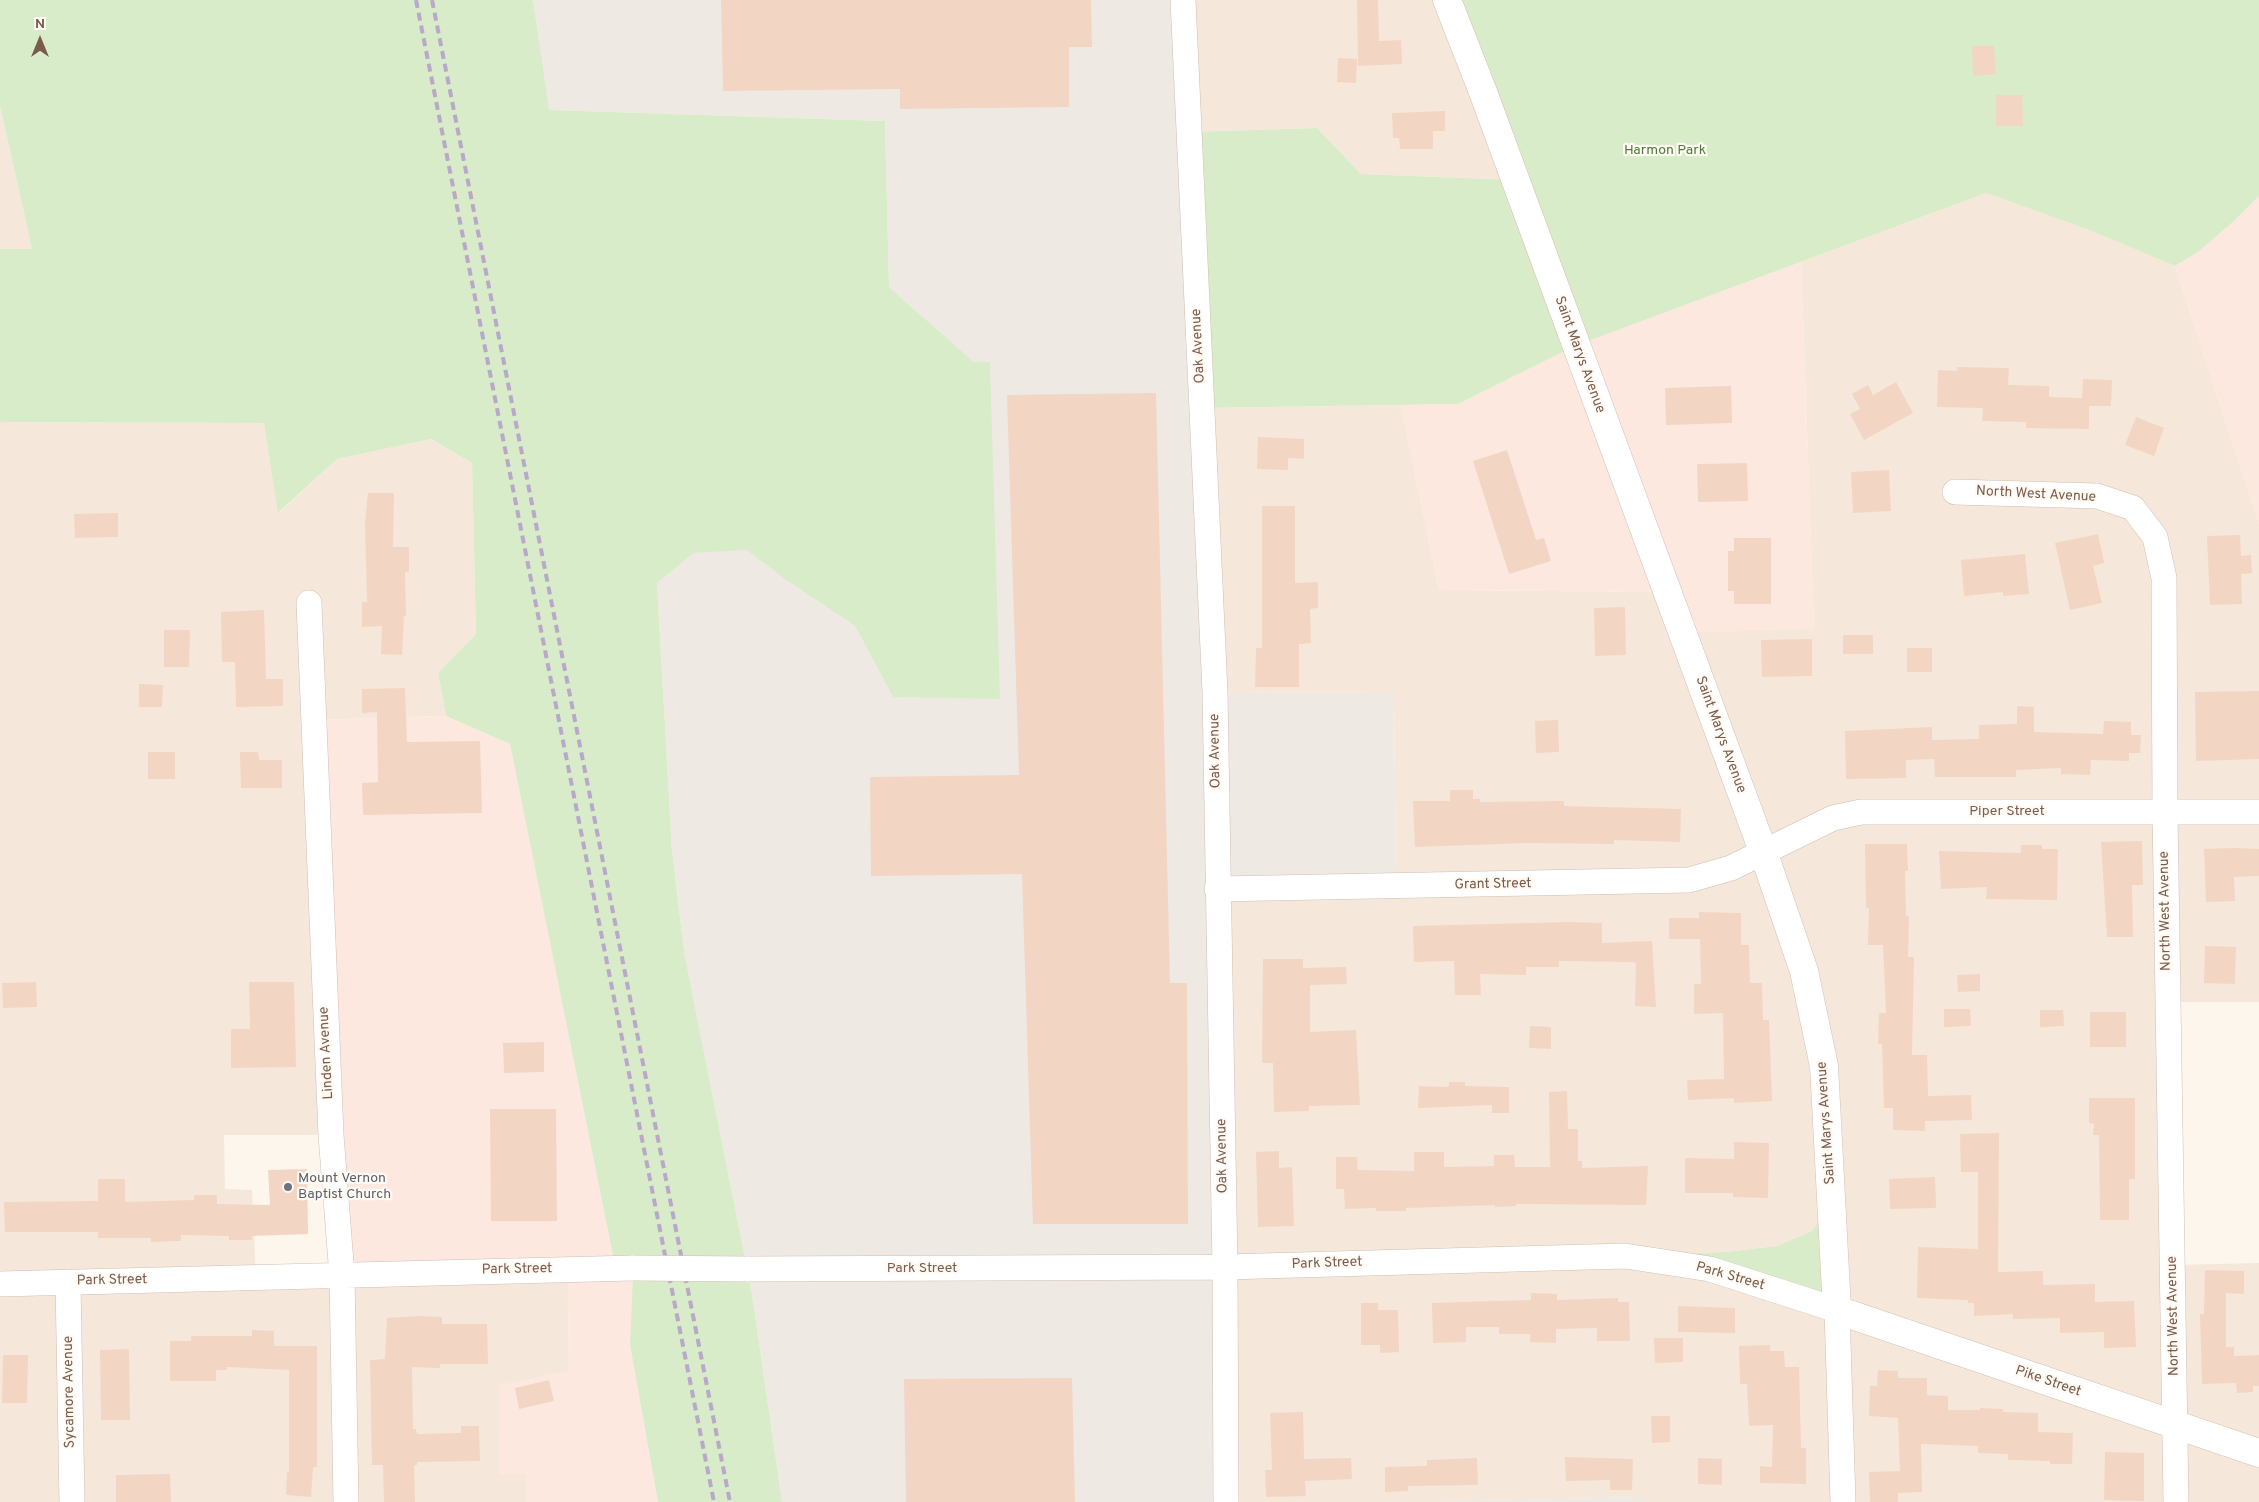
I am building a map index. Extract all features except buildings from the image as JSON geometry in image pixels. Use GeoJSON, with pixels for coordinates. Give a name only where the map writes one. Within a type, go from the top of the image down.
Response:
{"type":"FeatureCollection","features":[{"type":"Feature","properties":{"kind":"main road","name":"Saint Marys Avenue"},"geometry":{"type":"LineString","coordinates":[[1447,0],[1483,92],[1763,851],[1804,971],[1824,1066],[1837,1310]]}},
{"type":"Feature","properties":{"kind":"main road","name":"Pike Street"},"geometry":{"type":"LineString","coordinates":[[1837,1310],[2259,1453]]}},
{"type":"Feature","properties":{"kind":"street","name":"Oak Avenue"},"geometry":{"type":"LineString","coordinates":[[1183,0],[1215,692],[1225,1267],[1226,1502]]}},
{"type":"Feature","properties":{"kind":"street","name":"North West Avenue"},"geometry":{"type":"LineString","coordinates":[[1955,492],[2097,496],[2133,508],[2155,537],[2164,578],[2164,812],[2176,1502]]}},
{"type":"Feature","properties":{"kind":"street","name":"Linden Avenue"},"geometry":{"type":"LineString","coordinates":[[309,603],[331,1144],[342,1276],[346,1502]]}},
{"type":"Feature","properties":{"kind":"street","name":"Piper Street"},"geometry":{"type":"LineString","coordinates":[[1763,851],[1833,818],[1861,812],[2259,812]]}},
{"type":"Feature","properties":{"kind":"street","name":"Grant Street"},"geometry":{"type":"LineString","coordinates":[[1217,889],[1689,880],[1730,868],[1763,851]]}},
{"type":"Feature","properties":{"kind":"street","name":"Park Street"},"geometry":{"type":"LineString","coordinates":[[0,1284],[633,1268],[1225,1267],[1625,1256],[1710,1269],[1837,1310]]}},
{"type":"Feature","properties":{"kind":"street","name":"Sycamore Avenue"},"geometry":{"type":"LineString","coordinates":[[68,1282],[72,1502]]}},
{"type":"Feature","properties":{"kind":"street","name":"Saint Marys Avenue"},"geometry":{"type":"LineString","coordinates":[[1837,1310],[1843,1502]]}},
{"type":"Feature","properties":{"kind":"shaded area"},"geometry":{"type":"Polygon","coordinates":[[[533,0],[1183,0],[1215,692],[1394,693],[1396,885],[1218,889],[1226,1502],[782,1502],[752,1294],[684,951],[672,851],[657,583],[694,553],[747,549],[786,580],[855,626],[893,697],[990,362],[974,362],[889,287],[885,121],[548,110],[533,0]]]}},
{"type":"Feature","properties":{"kind":"shaded area"},"geometry":{"type":"Polygon","coordinates":[[[1183,0],[1447,0],[1515,180],[1361,174],[1317,128],[1189,132],[1183,0]]]}},
{"type":"Feature","properties":{"kind":"shaded area"},"geometry":{"type":"Polygon","coordinates":[[[0,106],[32,249],[0,249],[0,106]]]}},
{"type":"Feature","properties":{"kind":"shaded area"},"geometry":{"type":"Polygon","coordinates":[[[1986,193],[2089,230],[2175,266],[2259,524],[2259,1002],[2169,1002],[2174,1265],[2259,1263],[2259,1502],[1643,1502],[1642,1497],[1437,1502],[1226,1502],[1217,889],[1396,885],[1394,693],[1215,692],[1202,408],[1401,405],[1439,590],[1667,592],[1814,629],[1801,262],[1986,193]],[[1832,1202],[1812,1231],[1777,1246],[1726,1252],[1629,1256],[1837,1310],[1832,1202]]]}},
{"type":"Feature","properties":{"kind":"shaded area"},"geometry":{"type":"Polygon","coordinates":[[[2259,196],[2259,524],[2175,266],[2198,252],[2234,221],[2259,196]]]}},
{"type":"Feature","properties":{"kind":"shaded area"},"geometry":{"type":"Polygon","coordinates":[[[1801,262],[1814,629],[1682,633],[1667,592],[1439,590],[1401,405],[1458,404],[1575,346],[1801,262]]]}},
{"type":"Feature","properties":{"kind":"shaded area"},"geometry":{"type":"Polygon","coordinates":[[[0,422],[264,423],[279,513],[337,459],[431,439],[472,463],[476,634],[438,673],[446,716],[312,720],[331,1135],[224,1135],[225,1189],[252,1190],[256,1278],[569,1269],[568,1371],[500,1474],[527,1474],[526,1502],[0,1502],[0,422]]]}},
{"type":"Feature","properties":{"kind":"shaded area"},"geometry":{"type":"Polygon","coordinates":[[[446,716],[510,744],[616,1268],[633,1268],[630,1345],[658,1502],[526,1502],[527,1474],[499,1474],[500,1385],[568,1371],[569,1269],[342,1276],[312,720],[446,716]]]}},
{"type":"Feature","properties":{"kind":"shaded area"},"geometry":{"type":"Polygon","coordinates":[[[1643,1497],[1643,1502],[1437,1502],[1643,1497]]]}},
{"type":"Feature","properties":{"kind":"green space"},"geometry":{"type":"Polygon","coordinates":[[[0,0],[533,0],[549,110],[885,121],[889,287],[974,362],[990,362],[1000,699],[893,697],[855,626],[786,580],[747,550],[694,553],[657,583],[672,851],[684,951],[752,1294],[782,1502],[658,1502],[630,1345],[633,1269],[616,1269],[510,744],[446,716],[438,673],[476,634],[472,463],[431,439],[337,459],[278,513],[264,423],[0,422],[0,249],[32,249],[0,106],[0,0]]]}},
{"type":"Feature","properties":{"kind":"green space","name":"Harmon Park"},"geometry":{"type":"Polygon","coordinates":[[[1447,0],[2259,0],[2259,196],[2234,221],[2198,252],[2175,266],[2089,230],[1986,193],[1575,346],[1458,404],[1202,408],[1189,132],[1317,128],[1361,174],[1515,180],[1447,0]]]}},
{"type":"Feature","properties":{"kind":"green space"},"geometry":{"type":"Polygon","coordinates":[[[1832,1201],[1837,1310],[1625,1256],[1726,1252],[1777,1246],[1812,1231],[1832,1201]]]}},
{"type":"Feature","properties":{"kind":"railway"},"geometry":{"type":"LineString","coordinates":[[416,0],[714,1502]]}},
{"type":"Feature","properties":{"kind":"railway"},"geometry":{"type":"LineString","coordinates":[[432,0],[730,1502]]}},
{"type":"Feature","properties":{"kind":"place","name":"Mount Vernon Baptist Church"},"geometry":{"type":"Point","coordinates":[288,1187]}}]}
